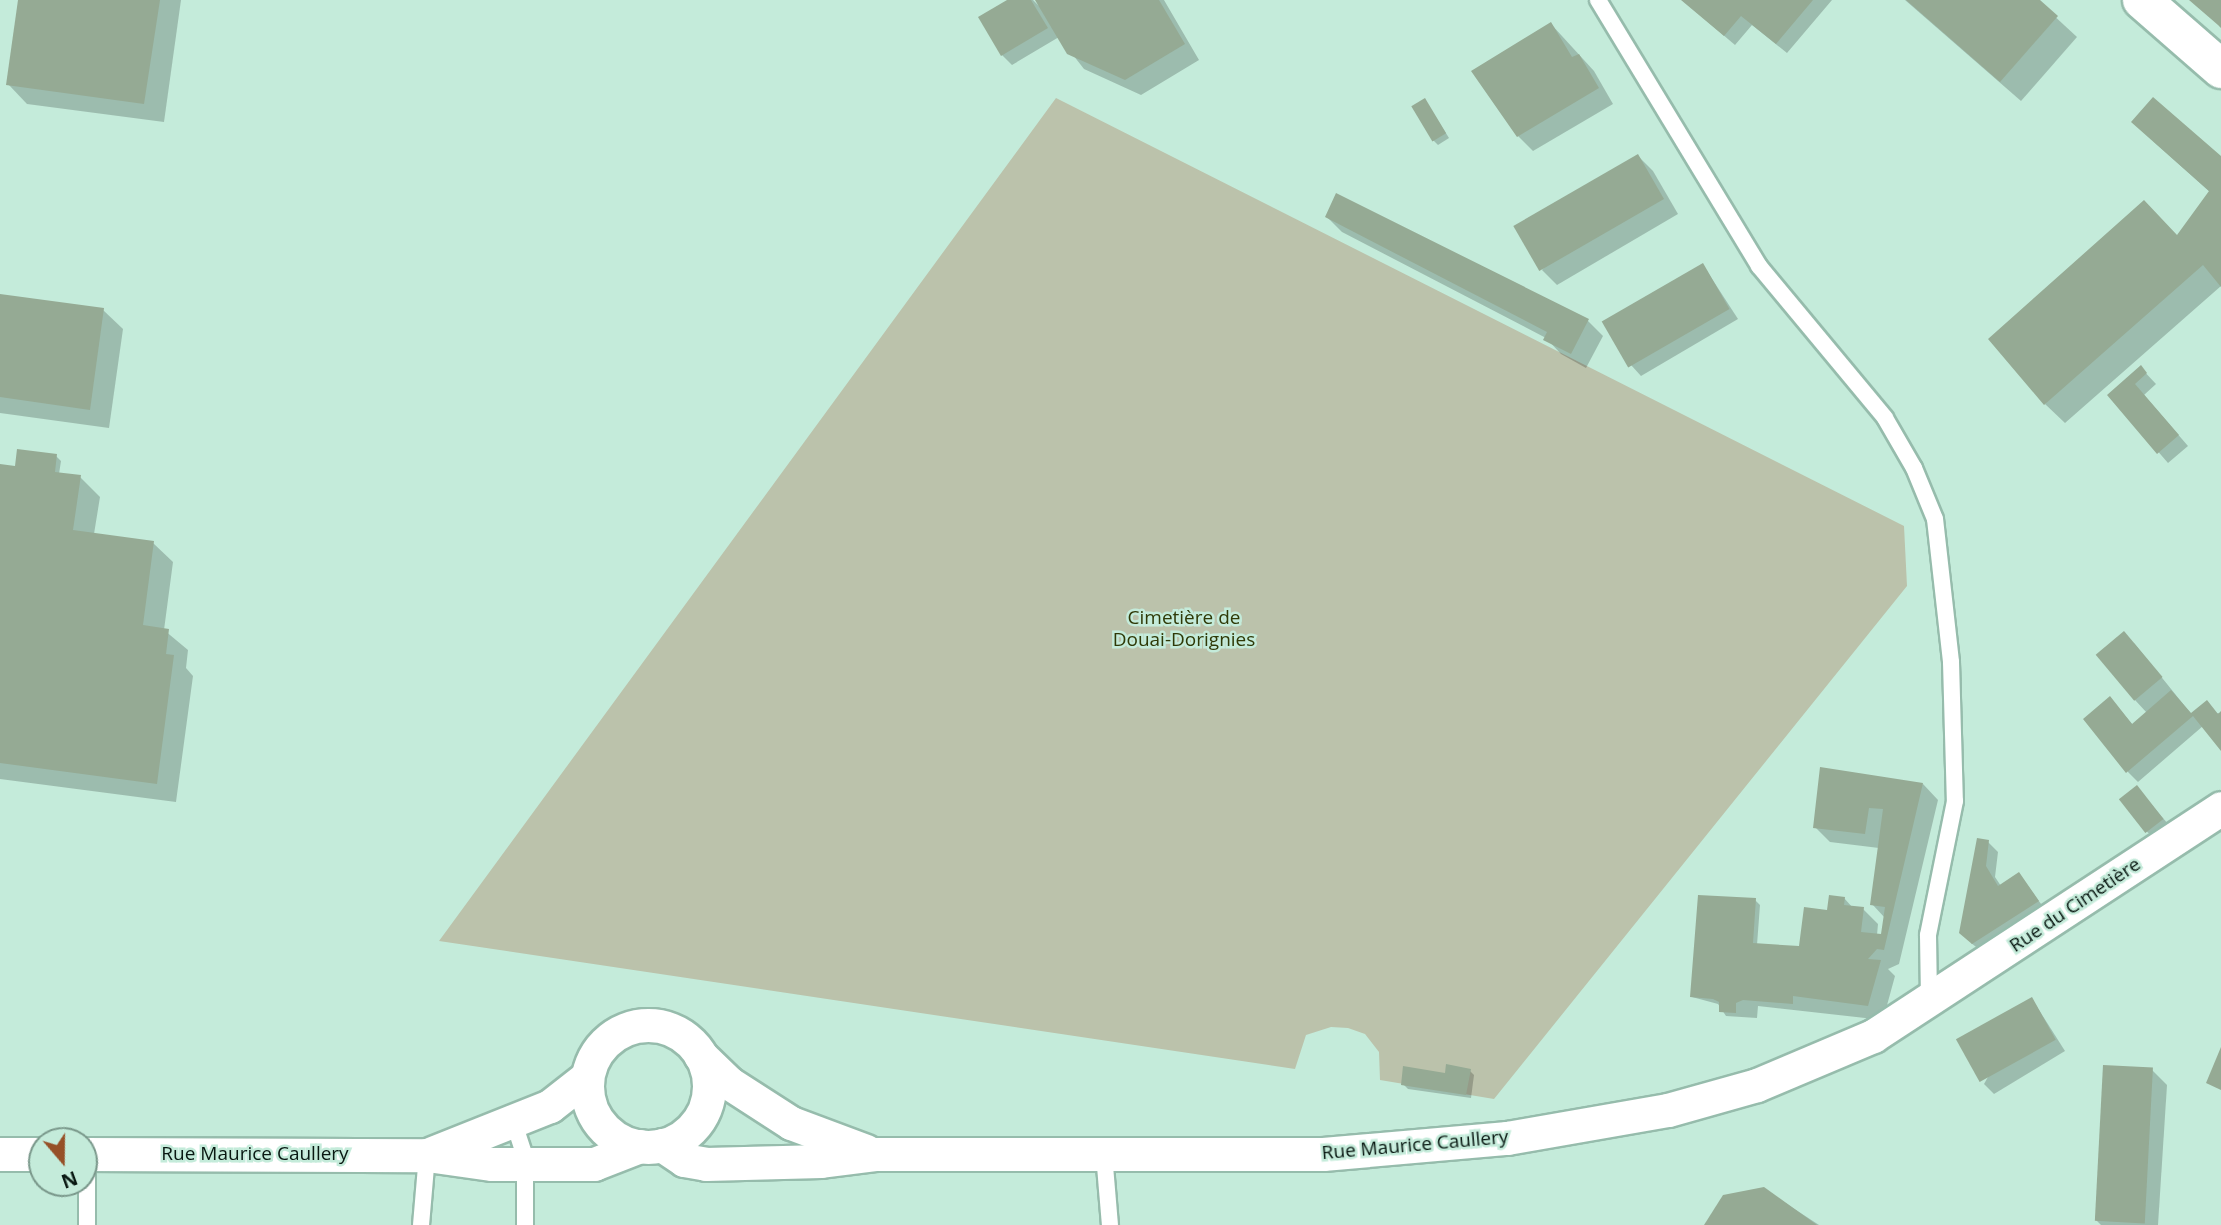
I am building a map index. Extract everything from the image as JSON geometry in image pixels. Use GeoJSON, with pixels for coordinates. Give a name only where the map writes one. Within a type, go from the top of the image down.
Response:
{"type":"FeatureCollection","features":[{"type":"Feature","properties":{"kind":"street"},"geometry":{"type":"LineString","coordinates":[[2142,0],[2221,69]]}},
{"type":"Feature","properties":{"kind":"street","name":"Rue du Cimetière"},"geometry":{"type":"LineString","coordinates":[[1929,1002],[2221,808]]}},
{"type":"Feature","properties":{"kind":"street","name":"Rue Maurice Caullery"},"geometry":{"type":"LineString","coordinates":[[587,1077],[590,1106],[599,1123],[621,1141],[651,1145],[684,1160],[706,1164],[821,1161],[876,1154],[1395,1151],[1596,1125],[1715,1098],[1787,1074],[1873,1036],[1929,1002]]}},
{"type":"Feature","properties":{"kind":"street","name":"Rue Maurice Caullery"},"geometry":{"type":"LineString","coordinates":[[426,1155],[514,1123],[562,1100],[587,1077],[604,1044],[636,1027],[673,1031],[729,1083],[792,1123],[876,1154]]}},
{"type":"Feature","properties":{"kind":"street","name":"Rue Maurice Caullery"},"geometry":{"type":"LineString","coordinates":[[98,1154],[426,1155],[525,1164],[603,1163],[687,1132],[703,1110],[708,1082],[700,1055]]}},
{"type":"Feature","properties":{"kind":"street"},"geometry":{"type":"LineString","coordinates":[[0,1154],[28,1154]]}},
{"type":"Feature","properties":{"kind":"lane"},"geometry":{"type":"LineString","coordinates":[[1598,0],[1759,266],[1885,418],[1914,468],[1935,519],[1951,662],[1955,801],[1928,935],[1929,1002]]}},
{"type":"Feature","properties":{"kind":"lane"},"geometry":{"type":"LineString","coordinates":[[514,1123],[524,1145],[524,1225]]}},
{"type":"Feature","properties":{"kind":"lane"},"geometry":{"type":"LineString","coordinates":[[1104,1154],[1110,1225]]}},
{"type":"Feature","properties":{"kind":"lane"},"geometry":{"type":"LineString","coordinates":[[421,1225],[426,1155]]}},
{"type":"Feature","properties":{"kind":"lane"},"geometry":{"type":"LineString","coordinates":[[87,1197],[88,1225]]}},
{"type":"Feature","properties":{"kind":"green space","name":"Cimetière de Douai-Dorignies"},"geometry":{"type":"Polygon","coordinates":[[[1056,98],[1904,526],[1907,586],[1494,1099],[1380,1080],[1379,1052],[1365,1034],[1348,1028],[1331,1027],[1306,1035],[1295,1069],[439,941],[1056,98]]]}},
{"type":"Feature","properties":{"kind":"building"},"geometry":{"type":"Polygon","coordinates":[[[18,0],[160,0],[144,104],[6,85],[18,0]]]}},
{"type":"Feature","properties":{"kind":"building"},"geometry":{"type":"Polygon","coordinates":[[[1007,0],[1031,0],[1048,28],[1001,56],[978,17],[1007,0]]]}},
{"type":"Feature","properties":{"kind":"building"},"geometry":{"type":"Polygon","coordinates":[[[1035,0],[1159,0],[1185,44],[1125,80],[1067,54],[1035,0]]]}},
{"type":"Feature","properties":{"kind":"building"},"geometry":{"type":"Polygon","coordinates":[[[1681,0],[1813,0],[1776,44],[1741,16],[1724,36],[1681,0]]]}},
{"type":"Feature","properties":{"kind":"building"},"geometry":{"type":"Polygon","coordinates":[[[1906,0],[2040,0],[2058,16],[2000,82],[1906,0]]]}},
{"type":"Feature","properties":{"kind":"building"},"geometry":{"type":"Polygon","coordinates":[[[2189,0],[2221,0],[2221,28],[2218,25],[2189,0]]]}},
{"type":"Feature","properties":{"kind":"building"},"geometry":{"type":"Polygon","coordinates":[[[1551,22],[1572,57],[1579,54],[1599,88],[1517,137],[1471,71],[1551,22]]]}},
{"type":"Feature","properties":{"kind":"building"},"geometry":{"type":"Polygon","coordinates":[[[2153,97],[2221,156],[2221,287],[2203,265],[2044,405],[1988,339],[2144,200],[2177,235],[2209,191],[2131,122],[2153,97]]]}},
{"type":"Feature","properties":{"kind":"building"},"geometry":{"type":"Polygon","coordinates":[[[1425,98],[1446,133],[1432,141],[1411,106],[1425,98]]]}},
{"type":"Feature","properties":{"kind":"building"},"geometry":{"type":"Polygon","coordinates":[[[1638,154],[1664,199],[1539,271],[1513,226],[1638,154]]]}},
{"type":"Feature","properties":{"kind":"building"},"geometry":{"type":"Polygon","coordinates":[[[1336,193],[1589,319],[1571,354],[1543,340],[1547,332],[1325,217],[1336,193]]]}},
{"type":"Feature","properties":{"kind":"building"},"geometry":{"type":"Polygon","coordinates":[[[1703,263],[1730,309],[1628,367],[1602,322],[1703,263]]]}},
{"type":"Feature","properties":{"kind":"building"},"geometry":{"type":"Polygon","coordinates":[[[0,294],[104,308],[90,410],[0,397],[0,294]]]}},
{"type":"Feature","properties":{"kind":"building"},"geometry":{"type":"Polygon","coordinates":[[[2141,365],[2147,373],[2135,384],[2179,435],[2157,454],[2107,395],[2141,365]]]}},
{"type":"Feature","properties":{"kind":"building"},"geometry":{"type":"Polygon","coordinates":[[[17,449],[57,454],[55,472],[81,475],[73,530],[154,541],[143,625],[169,629],[166,654],[174,655],[157,784],[0,763],[0,464],[15,466],[17,449]]]}},
{"type":"Feature","properties":{"kind":"building"},"geometry":{"type":"Polygon","coordinates":[[[2124,631],[2163,677],[2134,701],[2096,655],[2124,631]]]}},
{"type":"Feature","properties":{"kind":"building"},"geometry":{"type":"Polygon","coordinates":[[[2171,690],[2191,713],[2207,700],[2218,714],[2221,711],[2221,751],[2193,716],[2126,773],[2083,719],[2110,696],[2132,724],[2171,690]]]}},
{"type":"Feature","properties":{"kind":"building"},"geometry":{"type":"Polygon","coordinates":[[[1820,767],[1923,783],[1884,950],[1877,949],[1868,959],[1881,960],[1868,1006],[1793,996],[1793,1004],[1743,1000],[1736,1003],[1736,1013],[1719,1012],[1719,1002],[1690,997],[1698,895],[1756,898],[1753,943],[1799,946],[1804,907],[1827,910],[1829,895],[1845,897],[1844,905],[1864,907],[1861,932],[1881,934],[1885,907],[1870,905],[1883,809],[1869,808],[1865,834],[1813,828],[1820,767]]]}},
{"type":"Feature","properties":{"kind":"building"},"geometry":{"type":"Polygon","coordinates":[[[2137,785],[2163,819],[2145,833],[2119,799],[2137,785]]]}},
{"type":"Feature","properties":{"kind":"building"},"geometry":{"type":"Polygon","coordinates":[[[1977,838],[1989,840],[1986,866],[1998,886],[2019,872],[2039,901],[1972,944],[1959,933],[1977,838]]]}},
{"type":"Feature","properties":{"kind":"building"},"geometry":{"type":"Polygon","coordinates":[[[2032,997],[2056,1040],[1980,1082],[1956,1039],[2032,997]]]}},
{"type":"Feature","properties":{"kind":"building"},"geometry":{"type":"Polygon","coordinates":[[[2221,1047],[2221,1090],[2206,1083],[2221,1047]]]}},
{"type":"Feature","properties":{"kind":"building"},"geometry":{"type":"Polygon","coordinates":[[[1446,1064],[1471,1069],[1466,1095],[1401,1085],[1403,1066],[1445,1073],[1446,1064]]]}},
{"type":"Feature","properties":{"kind":"building"},"geometry":{"type":"Polygon","coordinates":[[[2103,1065],[2153,1068],[2145,1223],[2095,1221],[2103,1065]]]}},
{"type":"Feature","properties":{"kind":"building"},"geometry":{"type":"Polygon","coordinates":[[[1764,1187],[1817,1225],[1704,1225],[1723,1195],[1764,1187]]]}}]}
